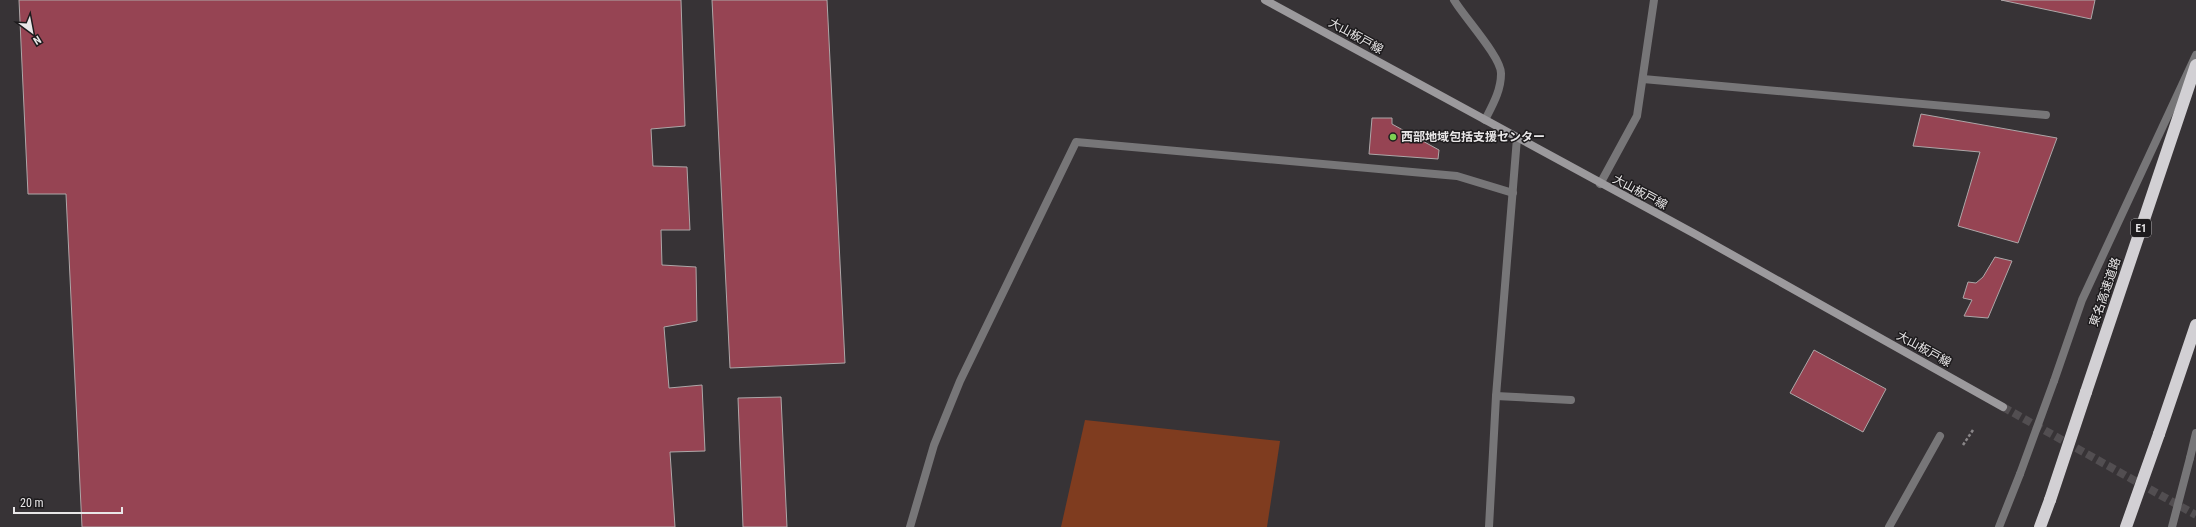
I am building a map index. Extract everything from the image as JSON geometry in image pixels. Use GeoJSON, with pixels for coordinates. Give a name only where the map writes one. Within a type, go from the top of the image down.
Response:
{"type":"FeatureCollection","features":[{"type":"Feature","properties":{"kind":"highway","name":"東名高速道路"},"geometry":{"type":"LineString","coordinates":[[2040,527],[2196,65]]}},
{"type":"Feature","properties":{"kind":"highway"},"geometry":{"type":"LineString","coordinates":[[2126,527],[2196,325]]}},
{"type":"Feature","properties":{"kind":"main road","name":"大山板戸線"},"geometry":{"type":"LineString","coordinates":[[1265,0],[1600,184],[1695,234],[2003,407]]}},
{"type":"Feature","properties":{"kind":"street"},"geometry":{"type":"LineString","coordinates":[[1454,0],[1498,60],[1502,73],[1499,89],[1485,120]]}},
{"type":"Feature","properties":{"kind":"street"},"geometry":{"type":"LineString","coordinates":[[1600,184],[1637,116],[1654,0]]}},
{"type":"Feature","properties":{"kind":"street"},"geometry":{"type":"LineString","coordinates":[[1999,527],[2020,474],[2082,300],[2196,55]]}},
{"type":"Feature","properties":{"kind":"street"},"geometry":{"type":"LineString","coordinates":[[1643,79],[2046,115]]}},
{"type":"Feature","properties":{"kind":"street"},"geometry":{"type":"LineString","coordinates":[[1489,527],[1496,396],[1517,138]]}},
{"type":"Feature","properties":{"kind":"street"},"geometry":{"type":"LineString","coordinates":[[910,527],[934,445],[960,382],[1076,142],[1457,176],[1513,193]]}},
{"type":"Feature","properties":{"kind":"street"},"geometry":{"type":"LineString","coordinates":[[1496,396],[1571,400]]}},
{"type":"Feature","properties":{"kind":"street"},"geometry":{"type":"LineString","coordinates":[[2172,527],[2196,432]]}},
{"type":"Feature","properties":{"kind":"street"},"geometry":{"type":"LineString","coordinates":[[1889,527],[1940,436]]}},
{"type":"Feature","properties":{"kind":"shaded area"},"geometry":{"type":"Polygon","coordinates":[[[1085,420],[1280,441],[1267,527],[1061,527],[1085,420]]]}},
{"type":"Feature","properties":{"kind":"building"},"geometry":{"type":"Polygon","coordinates":[[[19,0],[681,0],[685,126],[651,129],[653,166],[687,167],[690,230],[661,230],[662,265],[696,267],[697,321],[664,327],[669,388],[702,385],[705,451],[670,452],[675,527],[82,527],[66,194],[28,194],[19,0]]]}},
{"type":"Feature","properties":{"kind":"building"},"geometry":{"type":"Polygon","coordinates":[[[712,0],[827,0],[845,363],[730,368],[712,0]]]}},
{"type":"Feature","properties":{"kind":"building"},"geometry":{"type":"Polygon","coordinates":[[[2001,0],[2095,0],[2091,19],[2001,0]]]}},
{"type":"Feature","properties":{"kind":"building"},"geometry":{"type":"Polygon","coordinates":[[[1921,114],[2057,138],[2018,243],[1958,226],[1980,152],[1913,146],[1921,114]]]}},
{"type":"Feature","properties":{"kind":"building","name":"西部地域包括支援センター"},"geometry":{"type":"Polygon","coordinates":[[[1372,118],[1392,118],[1392,124],[1439,150],[1438,159],[1369,154],[1372,118]]]}},
{"type":"Feature","properties":{"kind":"building"},"geometry":{"type":"Polygon","coordinates":[[[1995,257],[2012,261],[1988,318],[1964,316],[1972,300],[1963,298],[1968,282],[1976,283],[1983,277],[1995,257]]]}},
{"type":"Feature","properties":{"kind":"building"},"geometry":{"type":"Polygon","coordinates":[[[1814,350],[1886,389],[1863,432],[1790,393],[1814,350]]]}},
{"type":"Feature","properties":{"kind":"building"},"geometry":{"type":"Polygon","coordinates":[[[781,397],[787,527],[743,527],[738,398],[781,397]]]}},
{"type":"Feature","properties":{"kind":"tunnel"},"geometry":{"type":"LineString","coordinates":[[2003,407],[2196,515]]}},
{"type":"Feature","properties":{"kind":"place","name":"西部地域包括支援センター"},"geometry":{"type":"Point","coordinates":[1393,137]}}]}
